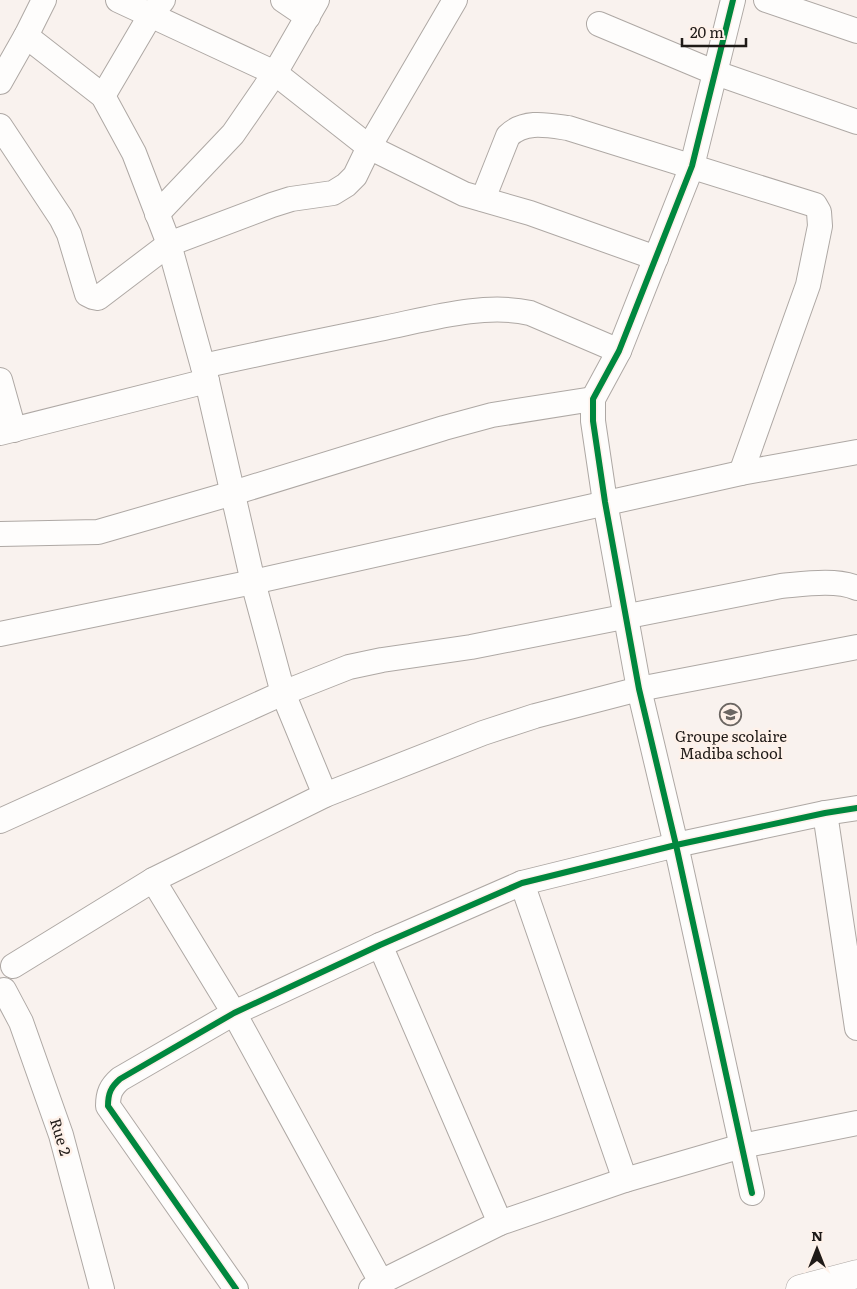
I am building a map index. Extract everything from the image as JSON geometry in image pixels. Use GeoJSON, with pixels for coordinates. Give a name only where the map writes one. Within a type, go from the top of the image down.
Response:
{"type":"FeatureCollection","features":[{"type":"Feature","properties":{"kind":"highway"},"geometry":{"type":"LineString","coordinates":[[800,1289],[857,1274]]}},
{"type":"Feature","properties":{"kind":"street"},"geometry":{"type":"LineString","coordinates":[[0,82],[44,0]]}},
{"type":"Feature","properties":{"kind":"street"},"geometry":{"type":"LineString","coordinates":[[118,0],[157,8],[274,73],[369,147],[464,194],[530,213],[656,258]]}},
{"type":"Feature","properties":{"kind":"street"},"geometry":{"type":"LineString","coordinates":[[157,214],[233,134],[274,73],[312,8],[283,0]]}},
{"type":"Feature","properties":{"kind":"street"},"geometry":{"type":"LineString","coordinates":[[0,126],[61,218],[69,234],[87,294],[98,298],[169,244],[291,199],[333,192],[346,185],[355,176],[369,147],[455,0]]}},
{"type":"Feature","properties":{"kind":"street"},"geometry":{"type":"LineString","coordinates":[[733,0],[692,166],[619,351],[593,399],[593,422],[605,502],[639,689],[676,845],[752,1193]]}},
{"type":"Feature","properties":{"kind":"street"},"geometry":{"type":"LineString","coordinates":[[766,0],[857,31]]}},
{"type":"Feature","properties":{"kind":"street"},"geometry":{"type":"LineString","coordinates":[[103,96],[157,8]]}},
{"type":"Feature","properties":{"kind":"street"},"geometry":{"type":"LineString","coordinates":[[599,24],[716,73],[857,122]]}},
{"type":"Feature","properties":{"kind":"street"},"geometry":{"type":"LineString","coordinates":[[26,36],[103,96],[134,153],[169,244],[205,373],[253,582],[283,693],[324,795]]}},
{"type":"Feature","properties":{"kind":"street"},"geometry":{"type":"LineString","coordinates":[[483,199],[508,136],[515,129],[529,125],[545,124],[568,128],[815,205],[819,212],[820,226],[808,286],[740,473]]}},
{"type":"Feature","properties":{"kind":"street"},"geometry":{"type":"LineString","coordinates":[[0,380],[7,432],[205,373],[419,321],[461,313],[492,310],[530,313],[619,351]]}},
{"type":"Feature","properties":{"kind":"street"},"geometry":{"type":"LineString","coordinates":[[0,534],[98,532],[233,494],[463,423],[492,416],[593,399]]}},
{"type":"Feature","properties":{"kind":"street"},"geometry":{"type":"LineString","coordinates":[[0,634],[253,582],[740,473],[857,452]]}},
{"type":"Feature","properties":{"kind":"street"},"geometry":{"type":"LineString","coordinates":[[0,821],[283,693],[349,667],[472,646],[781,586],[822,583],[852,585],[857,588]]}},
{"type":"Feature","properties":{"kind":"street"},"geometry":{"type":"LineString","coordinates":[[2,991],[12,982],[13,977],[6,959],[154,880],[324,795],[483,733],[536,716],[639,689],[857,648]]}},
{"type":"Feature","properties":{"kind":"street"},"geometry":{"type":"LineString","coordinates":[[236,1289],[108,1106],[108,1095],[112,1086],[120,1078],[234,1013],[380,945],[522,883],[676,845],[824,813],[857,808]]}},
{"type":"Feature","properties":{"kind":"street"},"geometry":{"type":"LineString","coordinates":[[824,813],[857,1028]]}},
{"type":"Feature","properties":{"kind":"street"},"geometry":{"type":"LineString","coordinates":[[154,880],[234,1013],[376,1286],[500,1223],[624,1180],[742,1146],[857,1123]]}},
{"type":"Feature","properties":{"kind":"street"},"geometry":{"type":"LineString","coordinates":[[522,883],[624,1180]]}},
{"type":"Feature","properties":{"kind":"street"},"geometry":{"type":"LineString","coordinates":[[380,945],[500,1223]]}},
{"type":"Feature","properties":{"kind":"street","name":"Rue 2"},"geometry":{"type":"LineString","coordinates":[[2,991],[21,1022],[61,1135],[102,1289]]}},
{"type":"Feature","properties":{"kind":"cycle path"},"geometry":{"type":"LineString","coordinates":[[733,0],[692,166],[619,351],[593,399],[593,421],[605,502],[639,689],[676,845],[752,1193]]}},
{"type":"Feature","properties":{"kind":"cycle path"},"geometry":{"type":"LineString","coordinates":[[236,1289],[108,1106],[111,1091],[120,1079],[234,1013],[380,945],[522,883],[676,845],[825,813],[857,808]]}},
{"type":"Feature","properties":{"kind":"place","name":"Groupe scolaire Madiba school"},"geometry":{"type":"Point","coordinates":[731,714]}}]}
